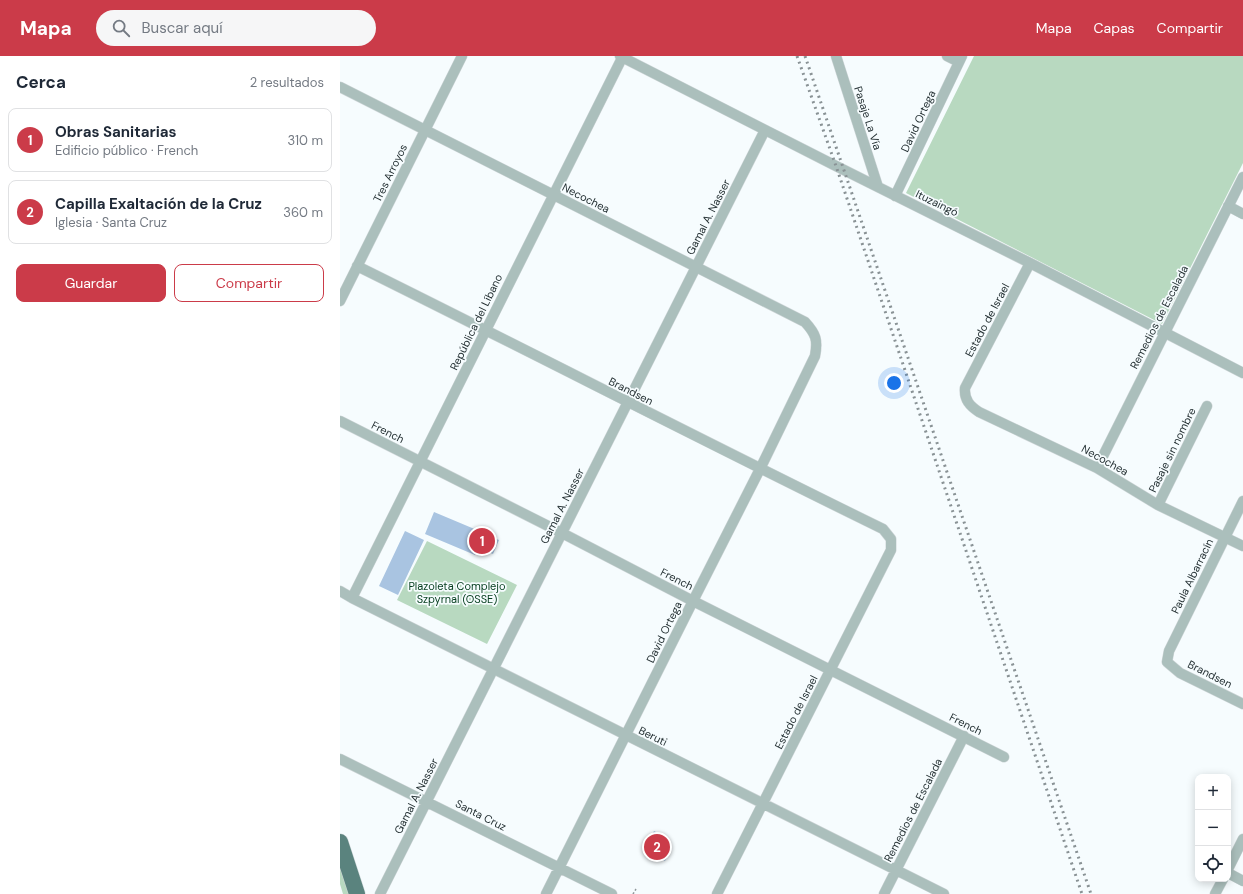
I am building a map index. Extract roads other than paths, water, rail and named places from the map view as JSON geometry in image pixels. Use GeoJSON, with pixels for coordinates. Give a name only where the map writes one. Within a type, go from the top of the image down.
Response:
{"type":"FeatureCollection","features":[{"type":"Feature","properties":{"kind":"highway"},"geometry":{"type":"LineString","coordinates":[[340,842],[357,894]]}},
{"type":"Feature","properties":{"kind":"street","name":"Tres Arroyos"},"geometry":{"type":"LineString","coordinates":[[340,301],[462,56]]}},
{"type":"Feature","properties":{"kind":"street","name":"Ituzaingó"},"geometry":{"type":"LineString","coordinates":[[622,56],[1243,373]]}},
{"type":"Feature","properties":{"kind":"street","name":"República del Líbano"},"geometry":{"type":"LineString","coordinates":[[352,598],[622,56]]}},
{"type":"Feature","properties":{"kind":"street","name":"Pasaje La Vía"},"geometry":{"type":"LineString","coordinates":[[836,56],[878,187]]}},
{"type":"Feature","properties":{"kind":"street"},"geometry":{"type":"LineString","coordinates":[[947,56],[960,59]]}},
{"type":"Feature","properties":{"kind":"street","name":"David Ortega"},"geometry":{"type":"LineString","coordinates":[[896,196],[960,59]]}},
{"type":"Feature","properties":{"kind":"street","name":"Necochea"},"geometry":{"type":"LineString","coordinates":[[340,87],[805,322],[815,336]]}},
{"type":"Feature","properties":{"kind":"street","name":"Gamal A. Nasser"},"geometry":{"type":"LineString","coordinates":[[380,894],[765,130]]}},
{"type":"Feature","properties":{"kind":"street","name":"Remedios de Escalada"},"geometry":{"type":"LineString","coordinates":[[1097,468],[1243,177]]}},
{"type":"Feature","properties":{"kind":"street"},"geometry":{"type":"LineString","coordinates":[[1228,206],[1243,214]]}},
{"type":"Feature","properties":{"kind":"street","name":"Estado de Israel"},"geometry":{"type":"LineString","coordinates":[[964,388],[1030,263]]}},
{"type":"Feature","properties":{"kind":"street","name":"Brandsen"},"geometry":{"type":"LineString","coordinates":[[357,266],[628,403],[883,529],[892,539]]}},
{"type":"Feature","properties":{"kind":"street","name":"David Ortega"},"geometry":{"type":"LineString","coordinates":[[546,894],[760,469],[815,356],[817,345],[815,336]]}},
{"type":"Feature","properties":{"kind":"street","name":"Necochea"},"geometry":{"type":"LineString","coordinates":[[964,388],[964,395],[967,401],[979,412],[1097,468],[1158,505],[1243,546]]}},
{"type":"Feature","properties":{"kind":"street","name":"Pasaje sin nombre"},"geometry":{"type":"LineString","coordinates":[[1158,505],[1207,406]]}},
{"type":"Feature","properties":{"kind":"street","name":"French"},"geometry":{"type":"LineString","coordinates":[[340,421],[693,601],[1004,756]]}},
{"type":"Feature","properties":{"kind":"street","name":"Paula Albarracín"},"geometry":{"type":"LineString","coordinates":[[1167,662],[1169,651],[1243,501]]}},
{"type":"Feature","properties":{"kind":"street","name":"Estado de Israel"},"geometry":{"type":"LineString","coordinates":[[717,894],[891,550],[892,539]]}},
{"type":"Feature","properties":{"kind":"street","name":"Beruti"},"geometry":{"type":"LineString","coordinates":[[340,591],[625,736],[763,803],[944,894]]}},
{"type":"Feature","properties":{"kind":"street","name":"Beruti"},"geometry":{"type":"LineString","coordinates":[[340,595],[352,598]]}},
{"type":"Feature","properties":{"kind":"street","name":"Brandsen"},"geometry":{"type":"LineString","coordinates":[[1167,662],[1180,673],[1243,704]]}},
{"type":"Feature","properties":{"kind":"street","name":"Remedios de Escalada"},"geometry":{"type":"LineString","coordinates":[[884,894],[964,736]]}},
{"type":"Feature","properties":{"kind":"street","name":"Santa Cruz"},"geometry":{"type":"LineString","coordinates":[[340,758],[612,894]]}},
{"type":"Feature","properties":{"kind":"street"},"geometry":{"type":"LineString","coordinates":[[1231,863],[1243,839]]}},
{"type":"Feature","properties":{"kind":"street"},"geometry":{"type":"LineString","coordinates":[[1231,875],[1243,881]]}},
{"type":"Feature","properties":{"kind":"street"},"geometry":{"type":"LineString","coordinates":[[1216,894],[1222,882]]}},
{"type":"Feature","properties":{"kind":"railway"},"geometry":{"type":"LineString","coordinates":[[797,56],[836,166],[1082,894]]}},
{"type":"Feature","properties":{"kind":"railway"},"geometry":{"type":"LineString","coordinates":[[805,56],[1091,894]]}},
{"type":"Feature","properties":{"kind":"place","name":"Obras Sanitarias"},"geometry":{"type":"Point","coordinates":[482,541]}},
{"type":"Feature","properties":{"kind":"place","name":"Capilla Exaltación de la Cruz"},"geometry":{"type":"Point","coordinates":[657,847]}},
{"type":"Feature","properties":{"kind":"park label","name":"Plazoleta Complejo Szpyrnal (OSSE)"},"geometry":{"type":"Point","coordinates":[457,592]}}]}
